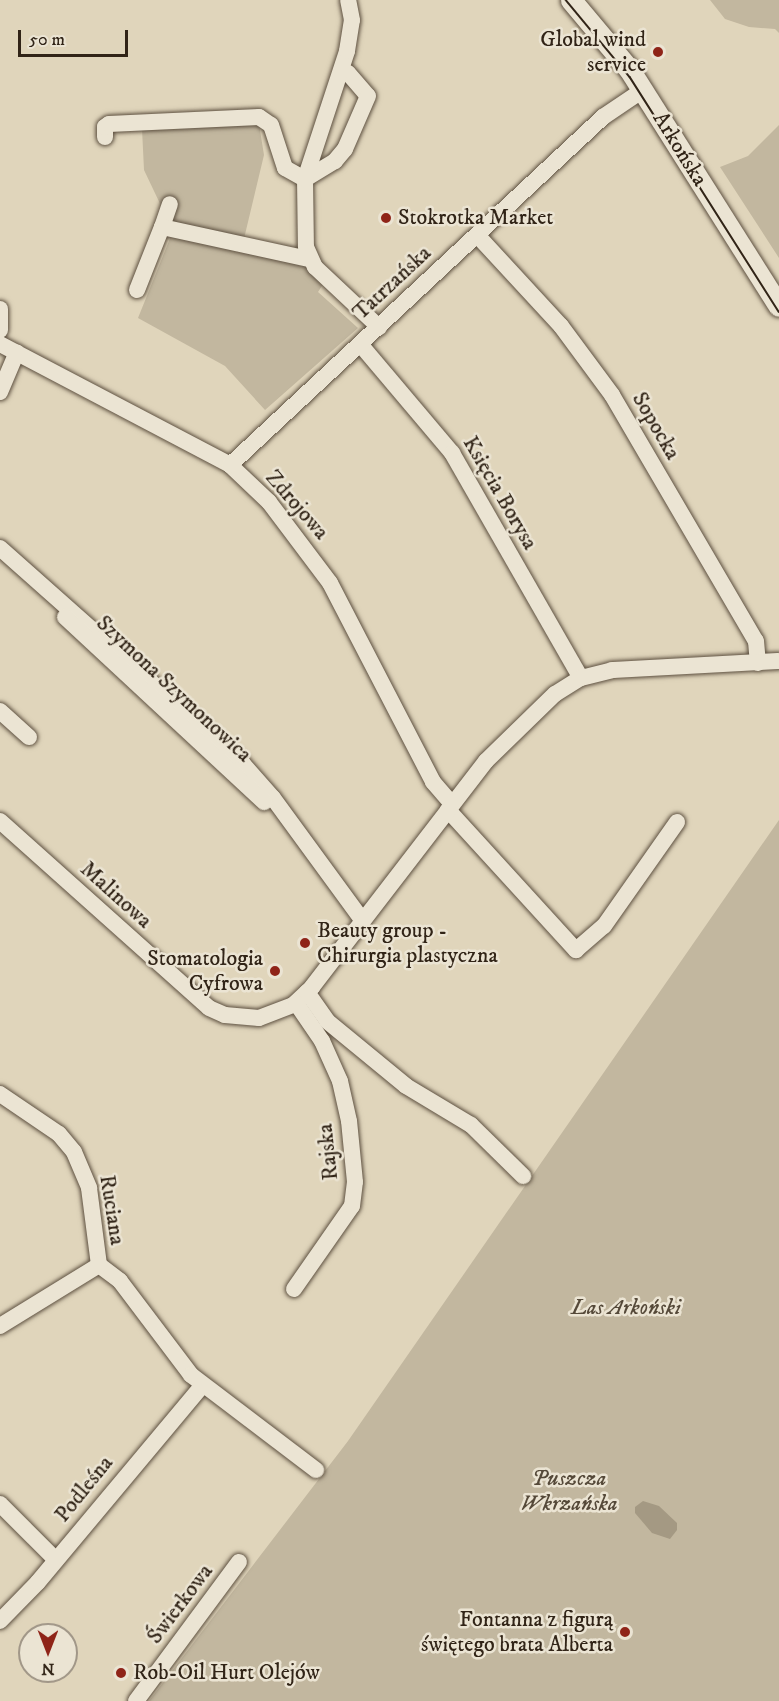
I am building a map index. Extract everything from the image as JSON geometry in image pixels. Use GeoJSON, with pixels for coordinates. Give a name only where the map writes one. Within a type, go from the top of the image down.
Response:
{"type":"FeatureCollection","features":[{"type":"Feature","properties":{"kind":"street"},"geometry":{"type":"LineString","coordinates":[[309,259],[305,179],[341,71],[351,31],[348,0]]}},
{"type":"Feature","properties":{"kind":"street","name":"Arkońska"},"geometry":{"type":"LineString","coordinates":[[571,0],[614,48],[643,90],[779,306]]}},
{"type":"Feature","properties":{"kind":"street"},"geometry":{"type":"LineString","coordinates":[[305,179],[335,161],[345,149],[368,96],[348,73],[341,71]]}},
{"type":"Feature","properties":{"kind":"street","name":"Tatrzańska"},"geometry":{"type":"LineString","coordinates":[[230,465],[603,117],[643,90]]}},
{"type":"Feature","properties":{"kind":"street"},"geometry":{"type":"LineString","coordinates":[[105,137],[105,127],[109,124],[260,117],[271,124],[285,168],[305,179]]}},
{"type":"Feature","properties":{"kind":"street"},"geometry":{"type":"LineString","coordinates":[[137,290],[170,204]]}},
{"type":"Feature","properties":{"kind":"street"},"geometry":{"type":"LineString","coordinates":[[162,226],[309,259],[379,327]]}},
{"type":"Feature","properties":{"kind":"street","name":"Sopocka"},"geometry":{"type":"LineString","coordinates":[[477,235],[561,326],[612,395],[756,641],[758,663]]}},
{"type":"Feature","properties":{"kind":"street"},"geometry":{"type":"LineString","coordinates":[[0,309],[0,330]]}},
{"type":"Feature","properties":{"kind":"street","name":"Zdrojowa"},"geometry":{"type":"LineString","coordinates":[[0,344],[230,465],[269,502],[330,583],[433,782],[450,807],[576,950],[604,926],[677,822]]}},
{"type":"Feature","properties":{"kind":"street","name":"Księcia Borysa"},"geometry":{"type":"LineString","coordinates":[[360,345],[452,453],[581,678]]}},
{"type":"Feature","properties":{"kind":"street"},"geometry":{"type":"LineString","coordinates":[[0,392],[17,351]]}},
{"type":"Feature","properties":{"kind":"street","name":"Szymona Szymonowica"},"geometry":{"type":"LineString","coordinates":[[0,548],[42,584],[57,608],[104,657],[285,819],[363,921]]}},
{"type":"Feature","properties":{"kind":"street"},"geometry":{"type":"LineString","coordinates":[[523,1176],[471,1125],[406,1086],[302,998],[450,807],[530,715],[581,678],[628,669],[779,661]]}},
{"type":"Feature","properties":{"kind":"street"},"geometry":{"type":"LineString","coordinates":[[0,711],[29,737]]}},
{"type":"Feature","properties":{"kind":"street","name":"Malinowa"},"geometry":{"type":"LineString","coordinates":[[0,820],[209,1008],[242,1019],[271,1016],[302,998]]}},
{"type":"Feature","properties":{"kind":"street","name":"Rajska"},"geometry":{"type":"LineString","coordinates":[[294,1289],[352,1206],[355,1182],[349,1121],[340,1081],[302,998]]}},
{"type":"Feature","properties":{"kind":"street","name":"Ruciana"},"geometry":{"type":"LineString","coordinates":[[0,1094],[59,1134],[74,1152],[89,1188],[99,1265]]}},
{"type":"Feature","properties":{"kind":"street"},"geometry":{"type":"LineString","coordinates":[[0,1326],[99,1265],[120,1281],[182,1366],[202,1385],[316,1470]]}},
{"type":"Feature","properties":{"kind":"street","name":"Podleśna"},"geometry":{"type":"LineString","coordinates":[[0,1620],[56,1560],[202,1385]]}},
{"type":"Feature","properties":{"kind":"street"},"geometry":{"type":"LineString","coordinates":[[0,1504],[56,1560]]}},
{"type":"Feature","properties":{"kind":"street","name":"Świerkowa"},"geometry":{"type":"LineString","coordinates":[[136,1701],[239,1562]]}},
{"type":"Feature","properties":{"kind":"green space"},"geometry":{"type":"Polygon","coordinates":[[[710,0],[779,0],[779,33],[775,29],[749,27],[725,19],[710,0]]]}},
{"type":"Feature","properties":{"kind":"green space"},"geometry":{"type":"Polygon","coordinates":[[[259,124],[264,155],[242,247],[308,262],[325,281],[318,292],[358,328],[265,410],[225,366],[138,318],[173,231],[144,170],[142,129],[259,124]]]}},
{"type":"Feature","properties":{"kind":"green space"},"geometry":{"type":"Polygon","coordinates":[[[779,125],[779,258],[720,167],[748,156],[779,125]]]}},
{"type":"Feature","properties":{"kind":"green space","name":"Puszcza Wkrzańska"},"geometry":{"type":"Polygon","coordinates":[[[779,820],[779,1701],[149,1701],[348,1441],[779,820]]]}},
{"type":"Feature","properties":{"kind":"shaded area"},"geometry":{"type":"Polygon","coordinates":[[[643,1501],[659,1506],[677,1523],[677,1530],[670,1539],[652,1533],[635,1513],[635,1507],[643,1501]]]}},
{"type":"Feature","properties":{"kind":"tram line"},"geometry":{"type":"LineString","coordinates":[[566,0],[630,77],[779,312]]}},
{"type":"Feature","properties":{"kind":"place","name":"Global wind service"},"geometry":{"type":"Point","coordinates":[658,52]}},
{"type":"Feature","properties":{"kind":"place","name":"Stokrotka Market"},"geometry":{"type":"Point","coordinates":[386,218]}},
{"type":"Feature","properties":{"kind":"place","name":"Beauty group - Chirurgia plastyczna"},"geometry":{"type":"Point","coordinates":[305,943]}},
{"type":"Feature","properties":{"kind":"place","name":"Stomatologia Cyfrowa"},"geometry":{"type":"Point","coordinates":[275,971]}},
{"type":"Feature","properties":{"kind":"place","name":"Fontanna z figurą świętego brata Alberta"},"geometry":{"type":"Point","coordinates":[625,1632]}},
{"type":"Feature","properties":{"kind":"place","name":"Rob-Oil Hurt Olejów"},"geometry":{"type":"Point","coordinates":[121,1673]}},
{"type":"Feature","properties":{"kind":"park label","name":"Las Arkoński"},"geometry":{"type":"Point","coordinates":[626,1308]}}]}
